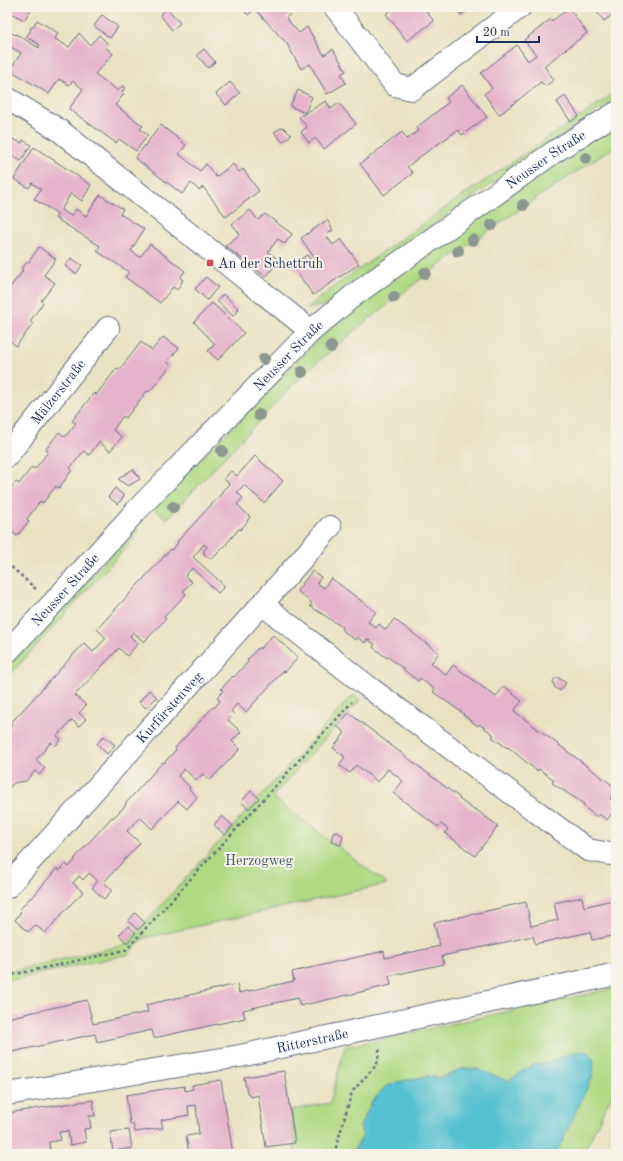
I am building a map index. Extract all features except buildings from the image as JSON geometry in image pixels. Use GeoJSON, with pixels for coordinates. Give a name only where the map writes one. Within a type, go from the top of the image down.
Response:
{"type":"FeatureCollection","features":[{"type":"Feature","properties":{"kind":"street"},"geometry":{"type":"LineString","coordinates":[[335,7],[394,85],[412,89],[520,7]]}},
{"type":"Feature","properties":{"kind":"street"},"geometry":{"type":"LineString","coordinates":[[7,98],[59,130],[311,332]]}},
{"type":"Feature","properties":{"kind":"street","name":"Neusser Straße"},"geometry":{"type":"LineString","coordinates":[[7,652],[135,512],[311,332],[360,291],[554,152],[616,113]]}},
{"type":"Feature","properties":{"kind":"street","name":"Mälzerstraße"},"geometry":{"type":"LineString","coordinates":[[7,456],[108,328]]}},
{"type":"Feature","properties":{"kind":"street","name":"Kurfürstenweg"},"geometry":{"type":"LineString","coordinates":[[7,887],[330,527]]}},
{"type":"Feature","properties":{"kind":"street"},"geometry":{"type":"LineString","coordinates":[[262,604],[367,686],[588,850],[616,854]]}},
{"type":"Feature","properties":{"kind":"street","name":"Ritterstraße"},"geometry":{"type":"LineString","coordinates":[[7,1094],[240,1056],[616,974]]}},
{"type":"Feature","properties":{"kind":"path"},"geometry":{"type":"LineString","coordinates":[[7,563],[52,604]]}},
{"type":"Feature","properties":{"kind":"path"},"geometry":{"type":"LineString","coordinates":[[7,976],[126,950],[367,686]]}},
{"type":"Feature","properties":{"kind":"path"},"geometry":{"type":"LineString","coordinates":[[334,1154],[352,1092],[377,1064],[381,1046],[376,1026]]}},
{"type":"Feature","properties":{"kind":"green space"},"geometry":{"type":"Polygon","coordinates":[[[616,92],[616,98],[377,264],[326,305],[306,309],[338,284],[465,194],[616,92]]]}},
{"type":"Feature","properties":{"kind":"green space"},"geometry":{"type":"Polygon","coordinates":[[[616,123],[616,146],[495,226],[416,283],[341,342],[294,384],[167,519],[153,508],[323,334],[381,287],[540,174],[616,123]]]}},
{"type":"Feature","properties":{"kind":"green space"},"geometry":{"type":"Polygon","coordinates":[[[136,527],[140,532],[7,678],[7,668],[136,527]]]}},
{"type":"Feature","properties":{"kind":"green space","name":"Herzogweg"},"geometry":{"type":"Polygon","coordinates":[[[353,695],[360,700],[272,797],[387,884],[144,938],[129,954],[7,981],[7,972],[125,945],[353,695]]]}},
{"type":"Feature","properties":{"kind":"green space"},"geometry":{"type":"Polygon","coordinates":[[[616,988],[616,1086],[583,1154],[555,1154],[593,1075],[571,1053],[546,1064],[532,1065],[508,1081],[477,1069],[465,1068],[440,1078],[426,1076],[398,1082],[385,1087],[372,1102],[360,1127],[363,1136],[352,1154],[294,1154],[295,1143],[291,1110],[330,1103],[345,1047],[616,988]]]}},
{"type":"Feature","properties":{"kind":"water"},"geometry":{"type":"Polygon","coordinates":[[[585,1051],[590,1054],[594,1061],[593,1075],[555,1154],[352,1154],[363,1136],[360,1127],[372,1102],[385,1087],[398,1082],[427,1076],[440,1078],[464,1068],[477,1069],[508,1081],[532,1065],[546,1064],[571,1053],[585,1051]]]}},
{"type":"Feature","properties":{"kind":"place","name":"An der Schettruh"},"geometry":{"type":"Point","coordinates":[210,263]}}]}
